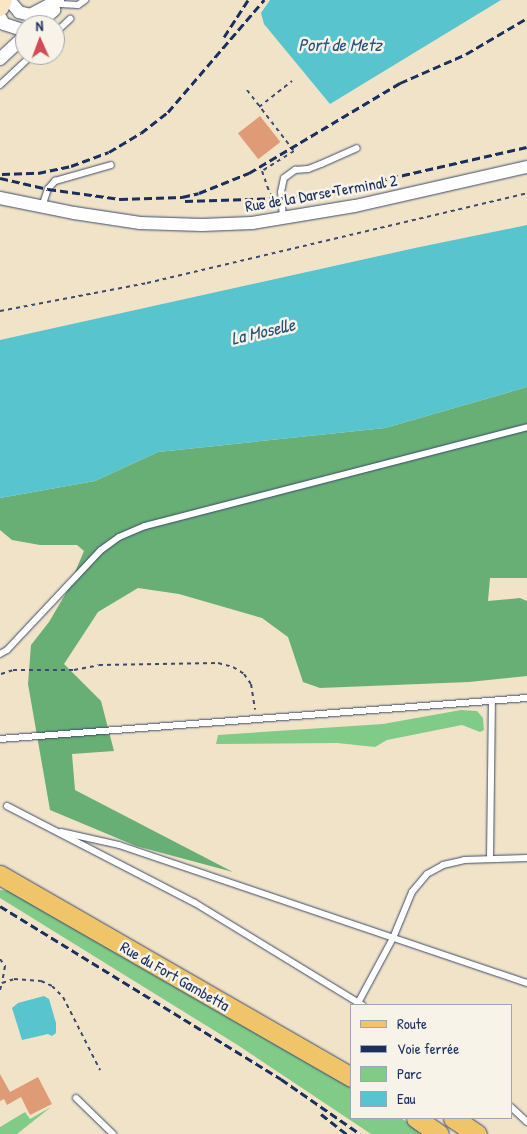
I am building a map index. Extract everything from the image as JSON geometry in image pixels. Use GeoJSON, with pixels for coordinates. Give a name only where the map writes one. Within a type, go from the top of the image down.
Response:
{"type":"FeatureCollection","features":[{"type":"Feature","properties":{"kind":"main road","name":"Rue du Fort Gambetta"},"geometry":{"type":"LineString","coordinates":[[0,875],[350,1076]]}},
{"type":"Feature","properties":{"kind":"main road"},"geometry":{"type":"LineString","coordinates":[[243,1014],[302,1038],[350,1065]]}},
{"type":"Feature","properties":{"kind":"main road"},"geometry":{"type":"LineString","coordinates":[[417,1119],[439,1134]]}},
{"type":"Feature","properties":{"kind":"main road"},"geometry":{"type":"LineString","coordinates":[[454,1119],[477,1134]]}},
{"type":"Feature","properties":{"kind":"street"},"geometry":{"type":"LineString","coordinates":[[0,7],[4,0]]}},
{"type":"Feature","properties":{"kind":"street"},"geometry":{"type":"LineString","coordinates":[[9,0],[19,12],[30,15],[61,1]]}},
{"type":"Feature","properties":{"kind":"street"},"geometry":{"type":"LineString","coordinates":[[47,15],[61,1]]}},
{"type":"Feature","properties":{"kind":"street"},"geometry":{"type":"LineString","coordinates":[[0,17],[4,24],[15,28]]}},
{"type":"Feature","properties":{"kind":"street"},"geometry":{"type":"LineString","coordinates":[[0,59],[15,45]]}},
{"type":"Feature","properties":{"kind":"street","name":"Rue de la Darse Terminal 2"},"geometry":{"type":"LineString","coordinates":[[0,198],[140,223],[252,223],[355,206],[527,167]]}},
{"type":"Feature","properties":{"kind":"lane"},"geometry":{"type":"LineString","coordinates":[[61,1],[78,5],[85,0]]}},
{"type":"Feature","properties":{"kind":"lane"},"geometry":{"type":"LineString","coordinates":[[65,24],[70,19]]}},
{"type":"Feature","properties":{"kind":"lane"},"geometry":{"type":"LineString","coordinates":[[0,85],[21,65]]}},
{"type":"Feature","properties":{"kind":"lane"},"geometry":{"type":"LineString","coordinates":[[283,219],[282,182],[288,175],[295,170],[308,169],[357,148]]}},
{"type":"Feature","properties":{"kind":"lane"},"geometry":{"type":"LineString","coordinates":[[42,207],[48,189],[55,181],[111,165]]}},
{"type":"Feature","properties":{"kind":"lane"},"geometry":{"type":"LineString","coordinates":[[0,654],[8,650],[101,550],[119,537],[137,530],[527,427]]}},
{"type":"Feature","properties":{"kind":"lane"},"geometry":{"type":"LineString","coordinates":[[0,738],[527,698]]}},
{"type":"Feature","properties":{"kind":"lane"},"geometry":{"type":"LineString","coordinates":[[490,859],[492,701]]}},
{"type":"Feature","properties":{"kind":"lane"},"geometry":{"type":"LineString","coordinates":[[7,806],[61,832],[195,903],[360,1004],[393,938],[412,892],[427,874],[443,865],[464,860],[527,858]]}},
{"type":"Feature","properties":{"kind":"lane"},"geometry":{"type":"LineString","coordinates":[[61,832],[119,845],[527,983]]}},
{"type":"Feature","properties":{"kind":"lane"},"geometry":{"type":"LineString","coordinates":[[76,1098],[113,1134]]}},
{"type":"Feature","properties":{"kind":"lane"},"geometry":{"type":"LineString","coordinates":[[512,1109],[527,1122]]}},
{"type":"Feature","properties":{"kind":"path"},"geometry":{"type":"LineString","coordinates":[[259,107],[292,81]]}},
{"type":"Feature","properties":{"kind":"path"},"geometry":{"type":"LineString","coordinates":[[246,90],[294,151],[262,171],[270,194],[282,198]]}},
{"type":"Feature","properties":{"kind":"path"},"geometry":{"type":"LineString","coordinates":[[0,311],[147,283],[527,193]]}},
{"type":"Feature","properties":{"kind":"path"},"geometry":{"type":"LineString","coordinates":[[1,674],[13,670],[74,670],[100,665],[139,666],[218,663],[233,667],[244,674],[250,684],[256,720]]}},
{"type":"Feature","properties":{"kind":"path"},"geometry":{"type":"LineString","coordinates":[[0,959],[5,966],[0,990]]}},
{"type":"Feature","properties":{"kind":"path"},"geometry":{"type":"LineString","coordinates":[[2,983],[14,979],[26,979],[41,981],[52,986],[62,997],[100,1070]]}},
{"type":"Feature","properties":{"kind":"green space"},"geometry":{"type":"Polygon","coordinates":[[[527,387],[527,578],[490,578],[488,601],[520,598],[527,601],[527,676],[469,682],[320,688],[303,682],[288,637],[262,618],[179,594],[138,588],[98,612],[64,664],[101,701],[114,751],[72,754],[75,790],[233,872],[136,846],[50,810],[28,684],[31,645],[49,622],[66,593],[84,551],[77,545],[40,545],[12,540],[0,530],[0,498],[95,481],[158,452],[385,428],[527,387]]]}},
{"type":"Feature","properties":{"kind":"green space"},"geometry":{"type":"Polygon","coordinates":[[[461,710],[477,711],[483,718],[484,730],[480,732],[462,725],[387,740],[375,747],[337,743],[216,744],[218,735],[383,724],[461,710]]]}},
{"type":"Feature","properties":{"kind":"green space"},"geometry":{"type":"Polygon","coordinates":[[[0,890],[9,891],[350,1085],[350,1119],[402,1119],[425,1134],[371,1134],[236,1044],[0,898],[0,890]]]}},
{"type":"Feature","properties":{"kind":"green space"},"geometry":{"type":"Polygon","coordinates":[[[51,1107],[17,1134],[0,1134],[0,1127],[25,1112],[30,1119],[51,1107]]]}},
{"type":"Feature","properties":{"kind":"water","name":"Port de Metz"},"geometry":{"type":"Polygon","coordinates":[[[270,0],[501,0],[330,104],[264,24],[261,13],[270,0]]]}},
{"type":"Feature","properties":{"kind":"water","name":"La Moselle"},"geometry":{"type":"Polygon","coordinates":[[[527,225],[527,387],[385,428],[158,452],[95,481],[0,498],[0,340],[527,225]]]}},
{"type":"Feature","properties":{"kind":"water"},"geometry":{"type":"Polygon","coordinates":[[[44,996],[49,999],[56,1023],[56,1033],[52,1036],[48,1034],[22,1040],[12,1008],[18,1003],[44,996]]]}},
{"type":"Feature","properties":{"kind":"building"},"geometry":{"type":"Polygon","coordinates":[[[260,116],[280,142],[258,159],[238,133],[260,116]]]}},
{"type":"Feature","properties":{"kind":"building"},"geometry":{"type":"Polygon","coordinates":[[[0,1074],[10,1092],[38,1077],[52,1104],[30,1115],[21,1097],[7,1105],[4,1099],[0,1101],[0,1074]]]}},
{"type":"Feature","properties":{"kind":"railway"},"geometry":{"type":"LineString","coordinates":[[224,37],[248,0]]}},
{"type":"Feature","properties":{"kind":"railway"},"geometry":{"type":"LineString","coordinates":[[2,174],[38,173],[71,166],[109,152],[141,133],[168,112],[264,0]]}},
{"type":"Feature","properties":{"kind":"railway"},"geometry":{"type":"LineString","coordinates":[[0,178],[48,189],[120,199],[182,197],[199,193],[249,173],[400,83],[466,54],[527,18]]}},
{"type":"Feature","properties":{"kind":"railway"},"geometry":{"type":"LineString","coordinates":[[185,201],[282,198],[320,194],[527,147]]}},
{"type":"Feature","properties":{"kind":"railway"},"geometry":{"type":"LineString","coordinates":[[0,906],[281,1079],[360,1134]]}},
{"type":"Feature","properties":{"kind":"railway"},"geometry":{"type":"LineString","coordinates":[[321,1114],[347,1134]]}}]}
